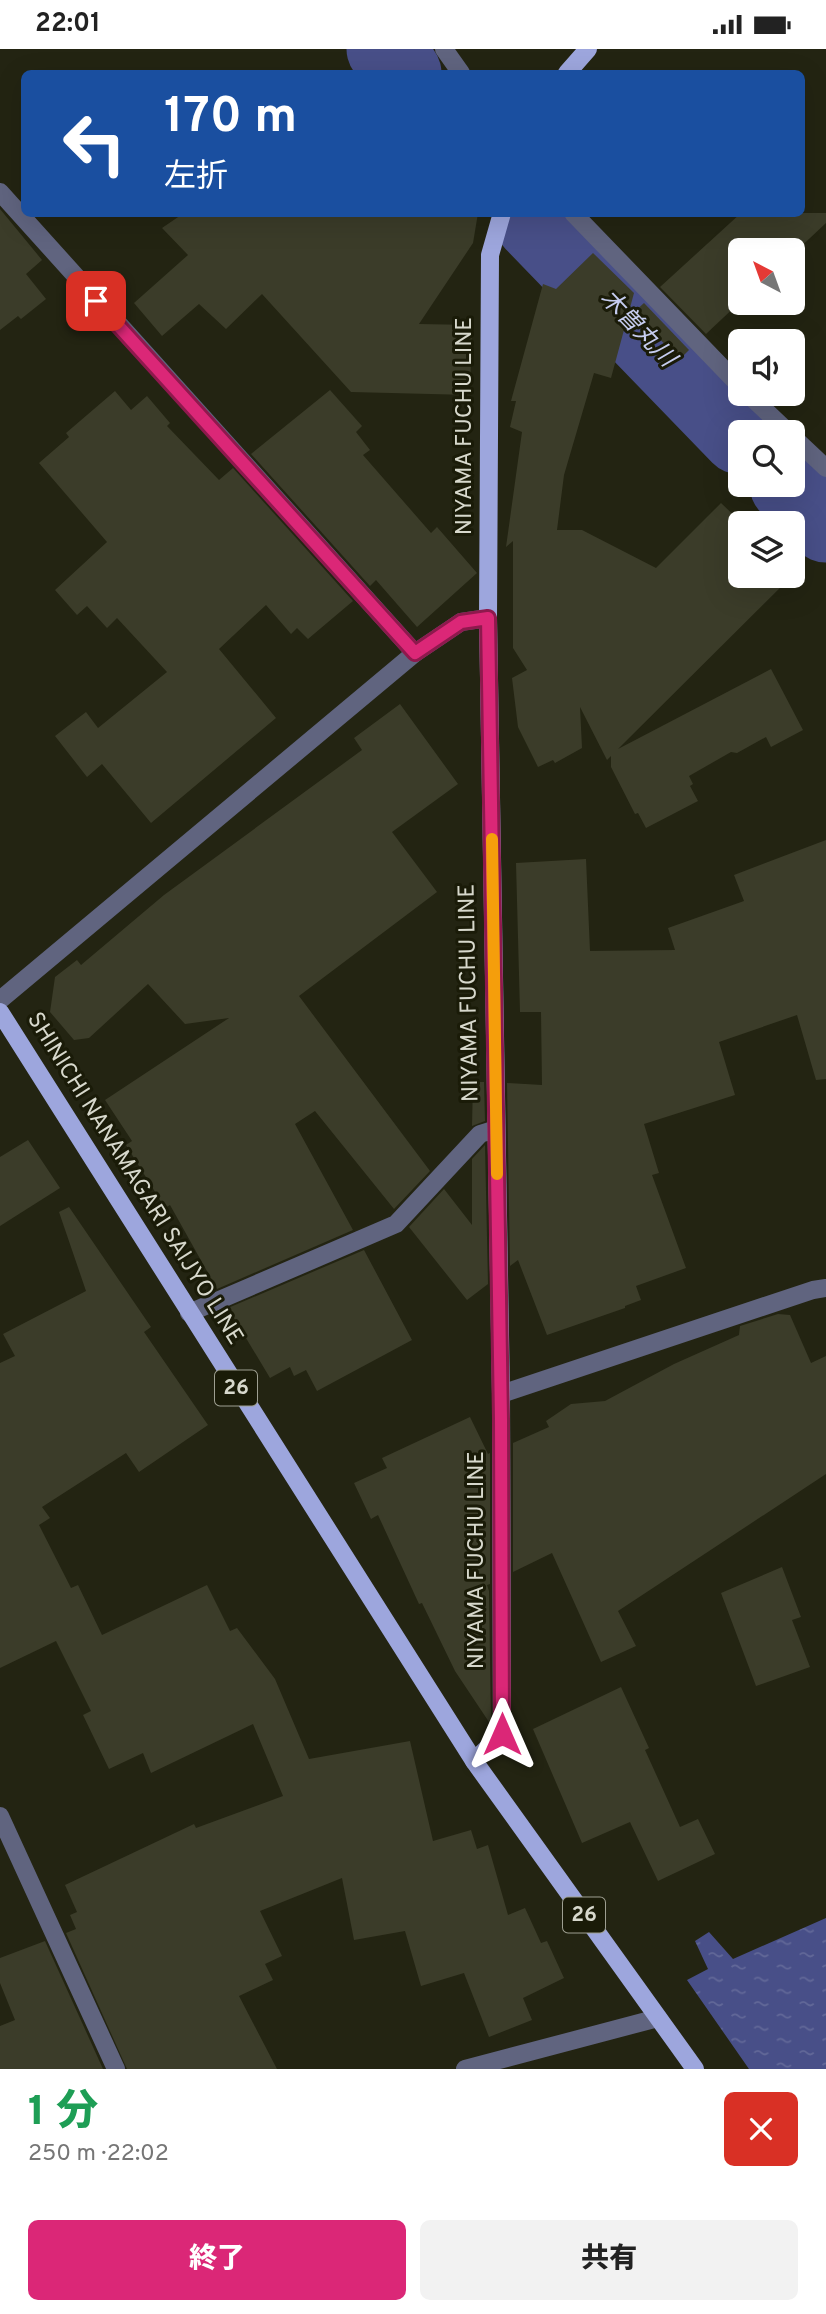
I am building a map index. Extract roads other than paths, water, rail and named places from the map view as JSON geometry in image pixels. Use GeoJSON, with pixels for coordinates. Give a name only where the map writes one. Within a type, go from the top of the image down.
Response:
{"type":"FeatureCollection","features":[{"type":"Feature","properties":{"kind":"main road"},"geometry":{"type":"LineString","coordinates":[[570,70],[588,49]]}},
{"type":"Feature","properties":{"kind":"main road","name":"NIYAMA FUCHU LINE"},"geometry":{"type":"LineString","coordinates":[[474,1761],[502,1734],[501,1394],[488,618],[490,255],[501,217]]}},
{"type":"Feature","properties":{"kind":"main road","name":"SHINICHI NANAMAGARI SAIJYO LINE"},"geometry":{"type":"LineString","coordinates":[[0,1013],[474,1761],[695,2069]]}},
{"type":"Feature","properties":{"kind":"street"},"geometry":{"type":"LineString","coordinates":[[444,49],[459,70]]}},
{"type":"Feature","properties":{"kind":"street"},"geometry":{"type":"LineString","coordinates":[[0,192],[21,215]]}},
{"type":"Feature","properties":{"kind":"street"},"geometry":{"type":"LineString","coordinates":[[23,217],[415,653]]}},
{"type":"Feature","properties":{"kind":"street"},"geometry":{"type":"LineString","coordinates":[[577,217],[728,374]]}},
{"type":"Feature","properties":{"kind":"street"},"geometry":{"type":"LineString","coordinates":[[761,406],[775,420]]}},
{"type":"Feature","properties":{"kind":"street"},"geometry":{"type":"LineString","coordinates":[[805,448],[826,468]]}},
{"type":"Feature","properties":{"kind":"street"},"geometry":{"type":"LineString","coordinates":[[0,1000],[415,653],[461,622],[488,618]]}},
{"type":"Feature","properties":{"kind":"street"},"geometry":{"type":"LineString","coordinates":[[189,1313],[396,1224],[480,1134],[496,1129]]}},
{"type":"Feature","properties":{"kind":"street"},"geometry":{"type":"LineString","coordinates":[[501,1394],[800,1294],[826,1288]]}},
{"type":"Feature","properties":{"kind":"street"},"geometry":{"type":"LineString","coordinates":[[0,1816],[116,2069]]}},
{"type":"Feature","properties":{"kind":"street"},"geometry":{"type":"LineString","coordinates":[[465,2069],[658,2018]]}},
{"type":"Feature","properties":{"kind":"water"},"geometry":{"type":"Polygon","coordinates":[[[826,1918],[826,2069],[749,2069],[687,1980],[708,1969],[695,1941],[709,1932],[733,1959],[826,1918]]]}},
{"type":"Feature","properties":{"kind":"waterway","name":"木曽丸川"},"geometry":{"type":"LineString","coordinates":[[385,49],[401,70]]}},
{"type":"Feature","properties":{"kind":"waterway","name":"木曽丸川"},"geometry":{"type":"LineString","coordinates":[[533,222],[728,424]]}},
{"type":"Feature","properties":{"kind":"waterway","name":"木曽丸川"},"geometry":{"type":"LineString","coordinates":[[800,497],[826,524]]}}]}
